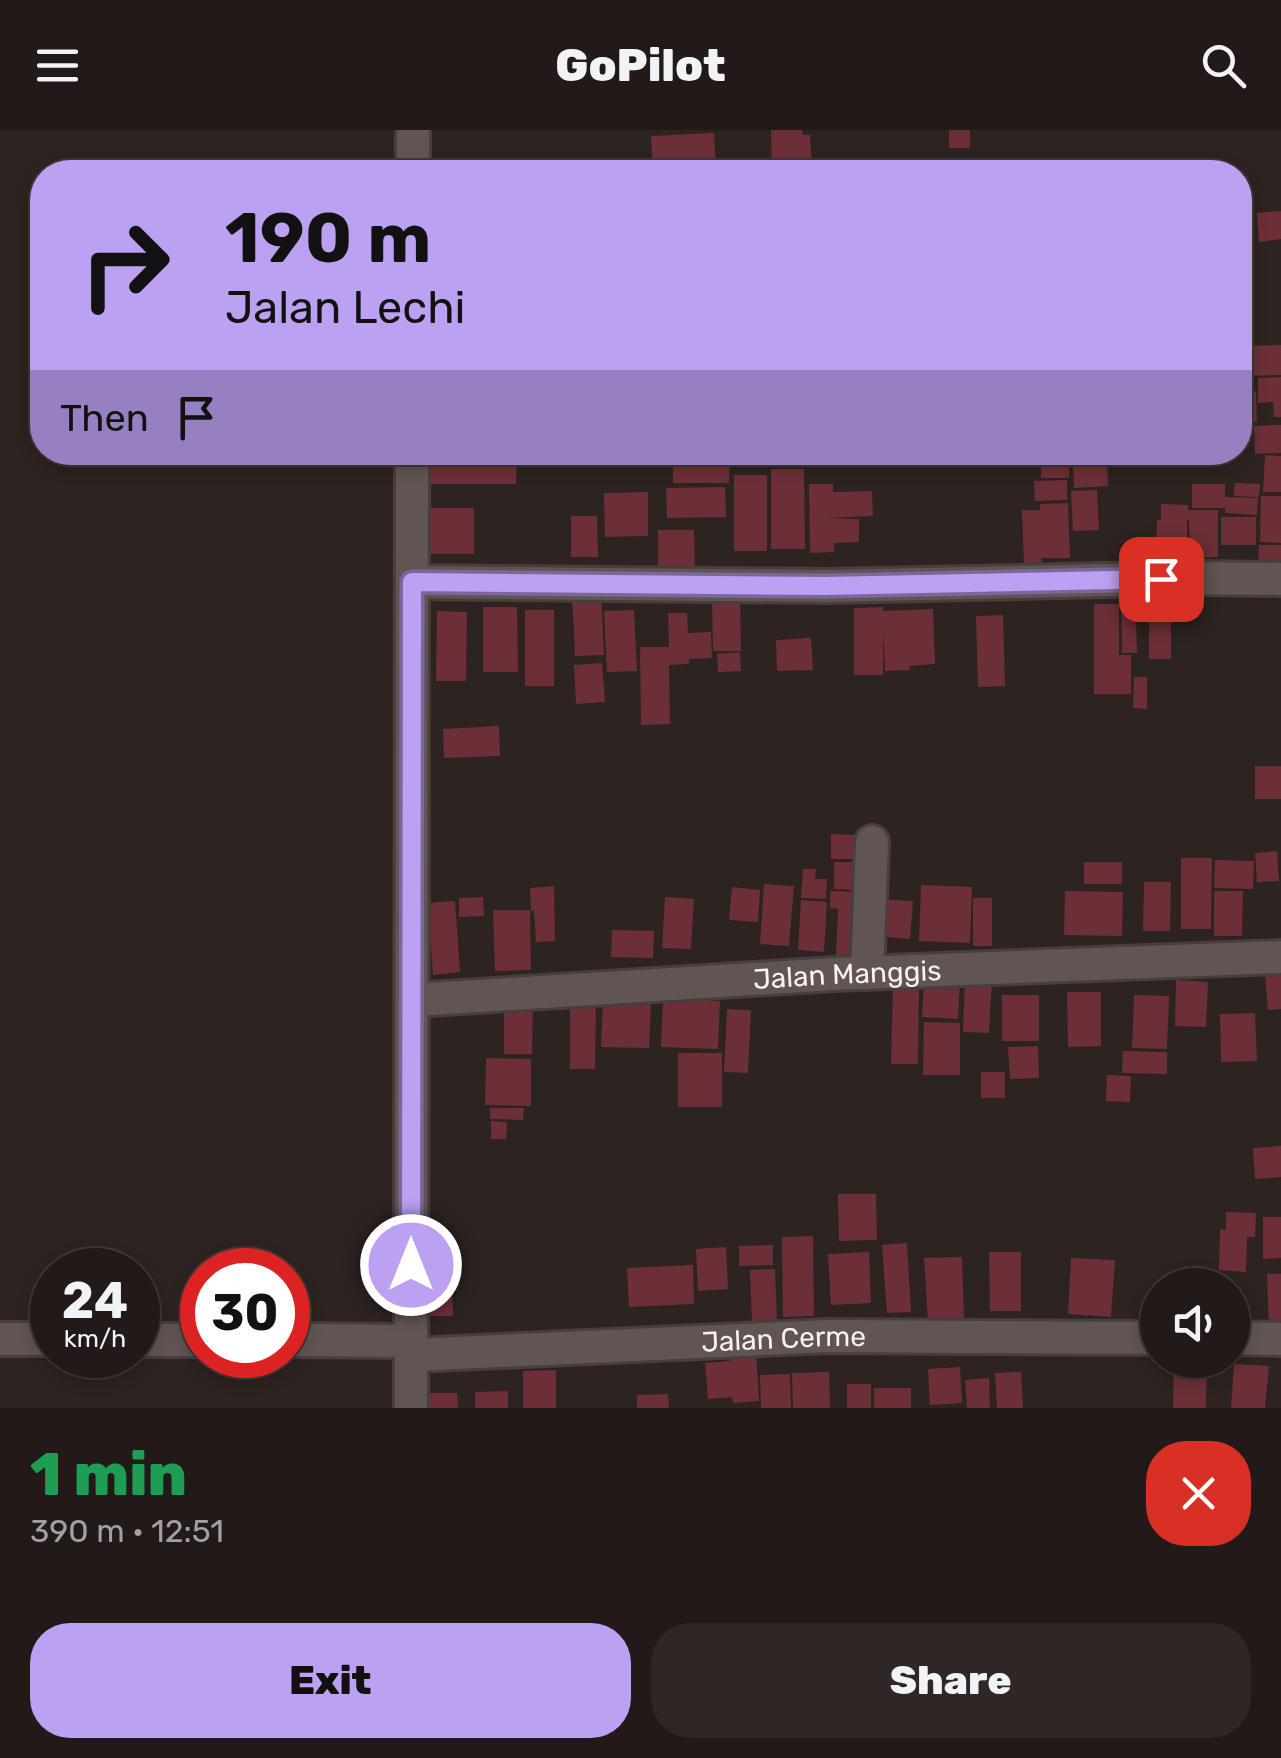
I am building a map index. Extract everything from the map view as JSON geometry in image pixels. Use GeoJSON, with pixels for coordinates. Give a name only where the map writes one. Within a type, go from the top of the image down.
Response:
{"type":"FeatureCollection","features":[{"type":"Feature","properties":{"kind":"street"},"geometry":{"type":"LineString","coordinates":[[412,160],[413,130]]}},
{"type":"Feature","properties":{"kind":"street"},"geometry":{"type":"LineString","coordinates":[[411,1408],[412,465]]}},
{"type":"Feature","properties":{"kind":"street"},"geometry":{"type":"LineString","coordinates":[[412,582],[826,586],[1281,579]]}},
{"type":"Feature","properties":{"kind":"street"},"geometry":{"type":"LineString","coordinates":[[867,973],[872,842]]}},
{"type":"Feature","properties":{"kind":"street","name":"Jalan Manggis"},"geometry":{"type":"LineString","coordinates":[[413,1000],[867,973],[1281,957]]}},
{"type":"Feature","properties":{"kind":"street","name":"Jalan Cerme"},"geometry":{"type":"LineString","coordinates":[[310,1341],[411,1348],[828,1336],[1140,1338]]}},
{"type":"Feature","properties":{"kind":"street"},"geometry":{"type":"LineString","coordinates":[[1250,1338],[1281,1339]]}},
{"type":"Feature","properties":{"kind":"street"},"geometry":{"type":"LineString","coordinates":[[0,1339],[30,1339]]}},
{"type":"Feature","properties":{"kind":"building"},"geometry":{"type":"Polygon","coordinates":[[[771,130],[802,130],[803,135],[810,135],[812,160],[772,160],[771,130]]]}},
{"type":"Feature","properties":{"kind":"building"},"geometry":{"type":"Polygon","coordinates":[[[949,130],[970,130],[970,148],[949,148],[949,130]]]}},
{"type":"Feature","properties":{"kind":"building"},"geometry":{"type":"Polygon","coordinates":[[[714,133],[715,160],[652,160],[651,136],[714,133]]]}},
{"type":"Feature","properties":{"kind":"building"},"geometry":{"type":"Polygon","coordinates":[[[1281,211],[1281,239],[1259,242],[1257,213],[1281,211]]]}},
{"type":"Feature","properties":{"kind":"building"},"geometry":{"type":"Polygon","coordinates":[[[1281,345],[1281,375],[1252,376],[1252,346],[1281,345]]]}},
{"type":"Feature","properties":{"kind":"building"},"geometry":{"type":"Polygon","coordinates":[[[1281,377],[1281,417],[1274,417],[1273,402],[1258,403],[1258,378],[1281,377]]]}},
{"type":"Feature","properties":{"kind":"building"},"geometry":{"type":"Polygon","coordinates":[[[1252,391],[1256,391],[1257,422],[1252,422],[1252,391]]]}},
{"type":"Feature","properties":{"kind":"building"},"geometry":{"type":"Polygon","coordinates":[[[1281,425],[1281,453],[1255,454],[1254,426],[1281,425]]]}},
{"type":"Feature","properties":{"kind":"building"},"geometry":{"type":"Polygon","coordinates":[[[1265,455],[1281,456],[1281,492],[1263,492],[1265,455]]]}},
{"type":"Feature","properties":{"kind":"building"},"geometry":{"type":"Polygon","coordinates":[[[428,465],[517,465],[516,484],[428,484],[428,465]]]}},
{"type":"Feature","properties":{"kind":"building"},"geometry":{"type":"Polygon","coordinates":[[[673,465],[730,465],[729,483],[673,483],[673,465]]]}},
{"type":"Feature","properties":{"kind":"building"},"geometry":{"type":"Polygon","coordinates":[[[1041,465],[1069,465],[1069,478],[1041,478],[1041,465]]]}},
{"type":"Feature","properties":{"kind":"building"},"geometry":{"type":"Polygon","coordinates":[[[1073,465],[1107,465],[1108,486],[1074,488],[1073,465]]]}},
{"type":"Feature","properties":{"kind":"building"},"geometry":{"type":"Polygon","coordinates":[[[771,469],[804,469],[805,549],[771,549],[771,469]]]}},
{"type":"Feature","properties":{"kind":"building"},"geometry":{"type":"Polygon","coordinates":[[[734,475],[767,475],[767,551],[734,551],[734,475]]]}},
{"type":"Feature","properties":{"kind":"building"},"geometry":{"type":"Polygon","coordinates":[[[1067,480],[1067,500],[1035,501],[1034,481],[1067,480]]]}},
{"type":"Feature","properties":{"kind":"building"},"geometry":{"type":"Polygon","coordinates":[[[1235,483],[1260,484],[1259,497],[1234,496],[1235,483]]]}},
{"type":"Feature","properties":{"kind":"building"},"geometry":{"type":"Polygon","coordinates":[[[809,484],[833,484],[833,492],[872,491],[873,516],[826,518],[859,519],[859,542],[834,543],[834,552],[810,553],[809,484]]]}},
{"type":"Feature","properties":{"kind":"building"},"geometry":{"type":"Polygon","coordinates":[[[1192,484],[1225,484],[1225,497],[1258,498],[1257,515],[1225,513],[1225,508],[1192,508],[1192,484]]]}},
{"type":"Feature","properties":{"kind":"building"},"geometry":{"type":"Polygon","coordinates":[[[725,487],[726,517],[667,518],[666,488],[725,487]]]}},
{"type":"Feature","properties":{"kind":"building"},"geometry":{"type":"Polygon","coordinates":[[[1097,490],[1099,530],[1073,531],[1071,491],[1097,490]]]}},
{"type":"Feature","properties":{"kind":"building"},"geometry":{"type":"Polygon","coordinates":[[[648,492],[648,536],[605,537],[604,493],[648,492]]]}},
{"type":"Feature","properties":{"kind":"building"},"geometry":{"type":"Polygon","coordinates":[[[1261,496],[1281,496],[1281,543],[1260,542],[1261,496]]]}},
{"type":"Feature","properties":{"kind":"building"},"geometry":{"type":"Polygon","coordinates":[[[1068,503],[1070,558],[1041,558],[1042,563],[1024,564],[1022,510],[1040,510],[1040,504],[1068,503]]]}},
{"type":"Feature","properties":{"kind":"building"},"geometry":{"type":"Polygon","coordinates":[[[1161,504],[1188,505],[1188,510],[1218,510],[1218,557],[1190,558],[1187,520],[1187,560],[1156,559],[1161,504]]]}},
{"type":"Feature","properties":{"kind":"building"},"geometry":{"type":"Polygon","coordinates":[[[418,508],[474,508],[474,554],[418,554],[418,508]]]}},
{"type":"Feature","properties":{"kind":"building"},"geometry":{"type":"Polygon","coordinates":[[[571,516],[597,516],[598,557],[571,557],[571,516]]]}},
{"type":"Feature","properties":{"kind":"building"},"geometry":{"type":"Polygon","coordinates":[[[1221,517],[1256,517],[1256,545],[1221,545],[1221,517]]]}},
{"type":"Feature","properties":{"kind":"building"},"geometry":{"type":"Polygon","coordinates":[[[658,530],[694,530],[695,576],[658,576],[658,530]]]}},
{"type":"Feature","properties":{"kind":"building"},"geometry":{"type":"Polygon","coordinates":[[[1259,545],[1281,545],[1281,573],[1258,573],[1259,545]]]}},
{"type":"Feature","properties":{"kind":"building"},"geometry":{"type":"Polygon","coordinates":[[[601,590],[604,655],[575,656],[572,592],[601,590]]]}},
{"type":"Feature","properties":{"kind":"building"},"geometry":{"type":"Polygon","coordinates":[[[1121,591],[1135,591],[1137,653],[1122,653],[1121,591]]]}},
{"type":"Feature","properties":{"kind":"building"},"geometry":{"type":"Polygon","coordinates":[[[740,598],[741,651],[713,651],[712,599],[740,598]]]}},
{"type":"Feature","properties":{"kind":"building"},"geometry":{"type":"Polygon","coordinates":[[[1094,604],[1119,604],[1119,655],[1131,655],[1131,694],[1094,694],[1094,604]]]}},
{"type":"Feature","properties":{"kind":"building"},"geometry":{"type":"Polygon","coordinates":[[[483,607],[517,607],[518,672],[483,672],[483,607]]]}},
{"type":"Feature","properties":{"kind":"building"},"geometry":{"type":"Polygon","coordinates":[[[883,607],[883,611],[933,609],[935,664],[885,671],[883,630],[883,675],[854,675],[854,608],[883,607]]]}},
{"type":"Feature","properties":{"kind":"building"},"geometry":{"type":"Polygon","coordinates":[[[525,610],[554,610],[554,686],[525,686],[525,610]]]}},
{"type":"Feature","properties":{"kind":"building"},"geometry":{"type":"Polygon","coordinates":[[[634,610],[637,671],[607,672],[604,611],[634,610]]]}},
{"type":"Feature","properties":{"kind":"building"},"geometry":{"type":"Polygon","coordinates":[[[437,611],[467,612],[466,681],[436,681],[437,611]]]}},
{"type":"Feature","properties":{"kind":"building"},"geometry":{"type":"Polygon","coordinates":[[[668,613],[687,613],[688,633],[711,632],[712,658],[669,665],[670,724],[641,725],[640,647],[669,647],[668,613]]]}},
{"type":"Feature","properties":{"kind":"building"},"geometry":{"type":"Polygon","coordinates":[[[1003,615],[1005,686],[978,687],[976,616],[1003,615]]]}},
{"type":"Feature","properties":{"kind":"building"},"geometry":{"type":"Polygon","coordinates":[[[1149,615],[1171,615],[1171,659],[1149,659],[1149,615]]]}},
{"type":"Feature","properties":{"kind":"building"},"geometry":{"type":"Polygon","coordinates":[[[811,638],[813,670],[777,671],[776,640],[811,638]]]}},
{"type":"Feature","properties":{"kind":"building"},"geometry":{"type":"Polygon","coordinates":[[[740,652],[741,671],[718,672],[717,654],[740,652]]]}},
{"type":"Feature","properties":{"kind":"building"},"geometry":{"type":"Polygon","coordinates":[[[602,663],[605,702],[576,704],[574,665],[602,663]]]}},
{"type":"Feature","properties":{"kind":"building"},"geometry":{"type":"Polygon","coordinates":[[[1134,677],[1147,677],[1147,709],[1133,708],[1134,677]]]}},
{"type":"Feature","properties":{"kind":"building"},"geometry":{"type":"Polygon","coordinates":[[[499,726],[500,756],[444,758],[443,729],[499,726]]]}},
{"type":"Feature","properties":{"kind":"building"},"geometry":{"type":"Polygon","coordinates":[[[1255,766],[1281,766],[1281,799],[1255,799],[1255,766]]]}},
{"type":"Feature","properties":{"kind":"building"},"geometry":{"type":"Polygon","coordinates":[[[831,834],[859,835],[859,859],[831,859],[831,834]]]}},
{"type":"Feature","properties":{"kind":"building"},"geometry":{"type":"Polygon","coordinates":[[[1277,851],[1279,881],[1257,882],[1255,853],[1277,851]]]}},
{"type":"Feature","properties":{"kind":"building"},"geometry":{"type":"Polygon","coordinates":[[[1181,858],[1212,858],[1211,929],[1181,929],[1181,858]]]}},
{"type":"Feature","properties":{"kind":"building"},"geometry":{"type":"Polygon","coordinates":[[[1215,860],[1254,861],[1253,889],[1214,888],[1215,860]]]}},
{"type":"Feature","properties":{"kind":"building"},"geometry":{"type":"Polygon","coordinates":[[[834,862],[860,862],[860,890],[834,889],[834,862]]]}},
{"type":"Feature","properties":{"kind":"building"},"geometry":{"type":"Polygon","coordinates":[[[1084,862],[1122,862],[1122,884],[1084,884],[1084,862]]]}},
{"type":"Feature","properties":{"kind":"building"},"geometry":{"type":"Polygon","coordinates":[[[803,869],[816,869],[815,879],[827,879],[826,899],[801,898],[803,869]]]}},
{"type":"Feature","properties":{"kind":"building"},"geometry":{"type":"Polygon","coordinates":[[[1144,882],[1171,882],[1170,931],[1143,931],[1144,882]]]}},
{"type":"Feature","properties":{"kind":"building"},"geometry":{"type":"Polygon","coordinates":[[[764,884],[794,886],[789,946],[760,944],[764,884]]]}},
{"type":"Feature","properties":{"kind":"building"},"geometry":{"type":"Polygon","coordinates":[[[921,885],[972,887],[970,943],[919,941],[921,885]]]}},
{"type":"Feature","properties":{"kind":"building"},"geometry":{"type":"Polygon","coordinates":[[[554,886],[555,941],[536,942],[530,888],[554,886]]]}},
{"type":"Feature","properties":{"kind":"building"},"geometry":{"type":"Polygon","coordinates":[[[732,887],[760,890],[758,922],[729,920],[732,887]]]}},
{"type":"Feature","properties":{"kind":"building"},"geometry":{"type":"Polygon","coordinates":[[[830,891],[868,892],[867,909],[850,909],[863,911],[861,956],[836,955],[838,909],[830,908],[830,891]]]}},
{"type":"Feature","properties":{"kind":"building"},"geometry":{"type":"Polygon","coordinates":[[[1065,891],[1123,892],[1122,936],[1064,935],[1065,891]]]}},
{"type":"Feature","properties":{"kind":"building"},"geometry":{"type":"Polygon","coordinates":[[[1214,891],[1243,891],[1242,936],[1214,936],[1214,891]]]}},
{"type":"Feature","properties":{"kind":"building"},"geometry":{"type":"Polygon","coordinates":[[[483,897],[484,916],[459,917],[459,898],[483,897]]]}},
{"type":"Feature","properties":{"kind":"building"},"geometry":{"type":"Polygon","coordinates":[[[665,897],[694,899],[691,949],[662,948],[665,897]]]}},
{"type":"Feature","properties":{"kind":"building"},"geometry":{"type":"Polygon","coordinates":[[[973,898],[992,898],[992,946],[973,946],[973,898]]]}},
{"type":"Feature","properties":{"kind":"building"},"geometry":{"type":"Polygon","coordinates":[[[877,899],[913,901],[910,939],[875,936],[877,899]]]}},
{"type":"Feature","properties":{"kind":"building"},"geometry":{"type":"Polygon","coordinates":[[[801,900],[827,902],[824,952],[798,950],[801,900]]]}},
{"type":"Feature","properties":{"kind":"building"},"geometry":{"type":"Polygon","coordinates":[[[455,901],[460,972],[433,975],[428,903],[455,901]]]}},
{"type":"Feature","properties":{"kind":"building"},"geometry":{"type":"Polygon","coordinates":[[[493,910],[530,910],[531,970],[495,971],[493,910]]]}},
{"type":"Feature","properties":{"kind":"building"},"geometry":{"type":"Polygon","coordinates":[[[612,930],[654,931],[653,958],[611,957],[612,930]]]}},
{"type":"Feature","properties":{"kind":"building"},"geometry":{"type":"Polygon","coordinates":[[[1281,975],[1281,1009],[1268,1010],[1265,976],[1281,975]]]}},
{"type":"Feature","properties":{"kind":"building"},"geometry":{"type":"Polygon","coordinates":[[[924,979],[960,982],[958,1019],[922,1017],[924,979]]]}},
{"type":"Feature","properties":{"kind":"building"},"geometry":{"type":"Polygon","coordinates":[[[965,979],[992,980],[989,1033],[963,1032],[965,979]]]}},
{"type":"Feature","properties":{"kind":"building"},"geometry":{"type":"Polygon","coordinates":[[[1176,980],[1208,982],[1206,1027],[1175,1026],[1176,980]]]}},
{"type":"Feature","properties":{"kind":"building"},"geometry":{"type":"Polygon","coordinates":[[[893,983],[919,984],[918,1064],[891,1064],[893,983]]]}},
{"type":"Feature","properties":{"kind":"building"},"geometry":{"type":"Polygon","coordinates":[[[1067,992],[1101,992],[1101,1046],[1068,1047],[1067,992]]]}},
{"type":"Feature","properties":{"kind":"building"},"geometry":{"type":"Polygon","coordinates":[[[1002,995],[1039,995],[1039,1041],[1002,1041],[1002,995]]]}},
{"type":"Feature","properties":{"kind":"building"},"geometry":{"type":"Polygon","coordinates":[[[1134,995],[1169,996],[1167,1049],[1132,1048],[1134,995]]]}},
{"type":"Feature","properties":{"kind":"building"},"geometry":{"type":"Polygon","coordinates":[[[570,997],[596,997],[595,1069],[570,1069],[570,997]]]}},
{"type":"Feature","properties":{"kind":"building"},"geometry":{"type":"Polygon","coordinates":[[[603,999],[651,1001],[649,1048],[601,1047],[603,999]]]}},
{"type":"Feature","properties":{"kind":"building"},"geometry":{"type":"Polygon","coordinates":[[[663,999],[720,1001],[718,1049],[661,1047],[663,999]]]}},
{"type":"Feature","properties":{"kind":"building"},"geometry":{"type":"Polygon","coordinates":[[[504,1002],[533,1003],[532,1054],[504,1054],[504,1002]]]}},
{"type":"Feature","properties":{"kind":"building"},"geometry":{"type":"Polygon","coordinates":[[[727,1009],[751,1010],[748,1073],[724,1072],[727,1009]]]}},
{"type":"Feature","properties":{"kind":"building"},"geometry":{"type":"Polygon","coordinates":[[[1255,1013],[1257,1061],[1221,1062],[1220,1014],[1255,1013]]]}},
{"type":"Feature","properties":{"kind":"building"},"geometry":{"type":"Polygon","coordinates":[[[924,1022],[960,1023],[960,1075],[923,1075],[924,1022]]]}},
{"type":"Feature","properties":{"kind":"building"},"geometry":{"type":"Polygon","coordinates":[[[1038,1046],[1039,1078],[1010,1079],[1008,1047],[1038,1046]]]}},
{"type":"Feature","properties":{"kind":"building"},"geometry":{"type":"Polygon","coordinates":[[[1123,1051],[1167,1052],[1167,1074],[1122,1073],[1123,1051]]]}},
{"type":"Feature","properties":{"kind":"building"},"geometry":{"type":"Polygon","coordinates":[[[678,1053],[722,1053],[722,1107],[678,1107],[678,1053]]]}},
{"type":"Feature","properties":{"kind":"building"},"geometry":{"type":"Polygon","coordinates":[[[486,1058],[531,1059],[531,1106],[485,1105],[486,1058]]]}},
{"type":"Feature","properties":{"kind":"building"},"geometry":{"type":"Polygon","coordinates":[[[981,1072],[1005,1072],[1005,1098],[981,1098],[981,1072]]]}},
{"type":"Feature","properties":{"kind":"building"},"geometry":{"type":"Polygon","coordinates":[[[1107,1075],[1131,1076],[1130,1102],[1106,1101],[1107,1075]]]}},
{"type":"Feature","properties":{"kind":"building"},"geometry":{"type":"Polygon","coordinates":[[[490,1108],[524,1108],[523,1120],[490,1119],[490,1108]]]}},
{"type":"Feature","properties":{"kind":"building"},"geometry":{"type":"Polygon","coordinates":[[[491,1121],[507,1122],[506,1139],[491,1139],[491,1121]]]}},
{"type":"Feature","properties":{"kind":"building"},"geometry":{"type":"Polygon","coordinates":[[[1281,1146],[1281,1177],[1255,1179],[1253,1148],[1281,1146]]]}},
{"type":"Feature","properties":{"kind":"building"},"geometry":{"type":"Polygon","coordinates":[[[838,1194],[876,1194],[877,1240],[839,1241],[838,1194]]]}},
{"type":"Feature","properties":{"kind":"building"},"geometry":{"type":"Polygon","coordinates":[[[1226,1212],[1256,1213],[1255,1237],[1247,1237],[1246,1268],[1219,1268],[1220,1229],[1226,1230],[1226,1212]]]}},
{"type":"Feature","properties":{"kind":"building"},"geometry":{"type":"Polygon","coordinates":[[[1263,1217],[1281,1217],[1281,1258],[1263,1259],[1263,1217]]]}},
{"type":"Feature","properties":{"kind":"building"},"geometry":{"type":"Polygon","coordinates":[[[813,1236],[814,1316],[783,1317],[782,1237],[813,1236]]]}},
{"type":"Feature","properties":{"kind":"building"},"geometry":{"type":"Polygon","coordinates":[[[907,1243],[911,1312],[887,1313],[882,1245],[907,1243]]]}},
{"type":"Feature","properties":{"kind":"building"},"geometry":{"type":"Polygon","coordinates":[[[773,1245],[773,1265],[739,1266],[739,1246],[773,1245]]]}},
{"type":"Feature","properties":{"kind":"building"},"geometry":{"type":"Polygon","coordinates":[[[726,1247],[728,1289],[698,1291],[696,1249],[726,1247]]]}},
{"type":"Feature","properties":{"kind":"building"},"geometry":{"type":"Polygon","coordinates":[[[869,1252],[871,1303],[831,1305],[828,1254],[869,1252]]]}},
{"type":"Feature","properties":{"kind":"building"},"geometry":{"type":"Polygon","coordinates":[[[989,1252],[1021,1252],[1021,1311],[990,1311],[989,1252]]]}},
{"type":"Feature","properties":{"kind":"building"},"geometry":{"type":"Polygon","coordinates":[[[962,1257],[964,1319],[928,1320],[924,1258],[962,1257]]]}},
{"type":"Feature","properties":{"kind":"building"},"geometry":{"type":"Polygon","coordinates":[[[1071,1258],[1115,1260],[1111,1317],[1068,1314],[1071,1258]]]}},
{"type":"Feature","properties":{"kind":"building"},"geometry":{"type":"Polygon","coordinates":[[[693,1265],[694,1304],[629,1307],[627,1268],[693,1265]]]}},
{"type":"Feature","properties":{"kind":"building"},"geometry":{"type":"Polygon","coordinates":[[[775,1269],[777,1320],[752,1321],[750,1270],[775,1269]]]}},
{"type":"Feature","properties":{"kind":"building"},"geometry":{"type":"Polygon","coordinates":[[[452,1273],[453,1316],[428,1316],[427,1274],[452,1273]]]}},
{"type":"Feature","properties":{"kind":"building"},"geometry":{"type":"Polygon","coordinates":[[[1267,1274],[1281,1274],[1281,1325],[1269,1326],[1267,1274]]]}},
{"type":"Feature","properties":{"kind":"building"},"geometry":{"type":"Polygon","coordinates":[[[756,1351],[759,1401],[733,1403],[732,1397],[708,1399],[705,1363],[730,1361],[730,1353],[756,1351]]]}},
{"type":"Feature","properties":{"kind":"building"},"geometry":{"type":"Polygon","coordinates":[[[1250,1365],[1269,1366],[1265,1408],[1231,1408],[1233,1378],[1250,1378],[1250,1365]]]}},
{"type":"Feature","properties":{"kind":"building"},"geometry":{"type":"Polygon","coordinates":[[[960,1367],[962,1403],[930,1405],[928,1369],[960,1367]]]}},
{"type":"Feature","properties":{"kind":"building"},"geometry":{"type":"Polygon","coordinates":[[[556,1370],[556,1408],[523,1408],[523,1371],[556,1370]]]}},
{"type":"Feature","properties":{"kind":"building"},"geometry":{"type":"Polygon","coordinates":[[[829,1372],[830,1408],[793,1408],[792,1373],[829,1372]]]}},
{"type":"Feature","properties":{"kind":"building"},"geometry":{"type":"Polygon","coordinates":[[[1021,1372],[1023,1408],[997,1408],[995,1373],[1021,1372]]]}},
{"type":"Feature","properties":{"kind":"building"},"geometry":{"type":"Polygon","coordinates":[[[790,1374],[791,1408],[761,1408],[760,1375],[790,1374]]]}},
{"type":"Feature","properties":{"kind":"building"},"geometry":{"type":"Polygon","coordinates":[[[989,1378],[990,1408],[967,1408],[965,1380],[989,1378]]]}},
{"type":"Feature","properties":{"kind":"building"},"geometry":{"type":"Polygon","coordinates":[[[1174,1378],[1207,1378],[1206,1408],[1173,1408],[1174,1378]]]}},
{"type":"Feature","properties":{"kind":"building"},"geometry":{"type":"Polygon","coordinates":[[[847,1384],[871,1384],[871,1408],[847,1408],[847,1384]]]}},
{"type":"Feature","properties":{"kind":"building"},"geometry":{"type":"Polygon","coordinates":[[[874,1388],[911,1388],[911,1408],[874,1408],[874,1388]]]}},
{"type":"Feature","properties":{"kind":"building"},"geometry":{"type":"Polygon","coordinates":[[[508,1391],[508,1408],[475,1408],[475,1392],[508,1391]]]}},
{"type":"Feature","properties":{"kind":"building"},"geometry":{"type":"Polygon","coordinates":[[[420,1393],[457,1393],[458,1408],[420,1408],[420,1393]]]}},
{"type":"Feature","properties":{"kind":"building"},"geometry":{"type":"Polygon","coordinates":[[[668,1394],[669,1408],[637,1408],[637,1395],[668,1394]]]}},
{"type":"Feature","properties":{"kind":"route"},"geometry":{"type":"LineString","coordinates":[[411,1265],[412,582],[826,586],[1161,579]]}}]}
